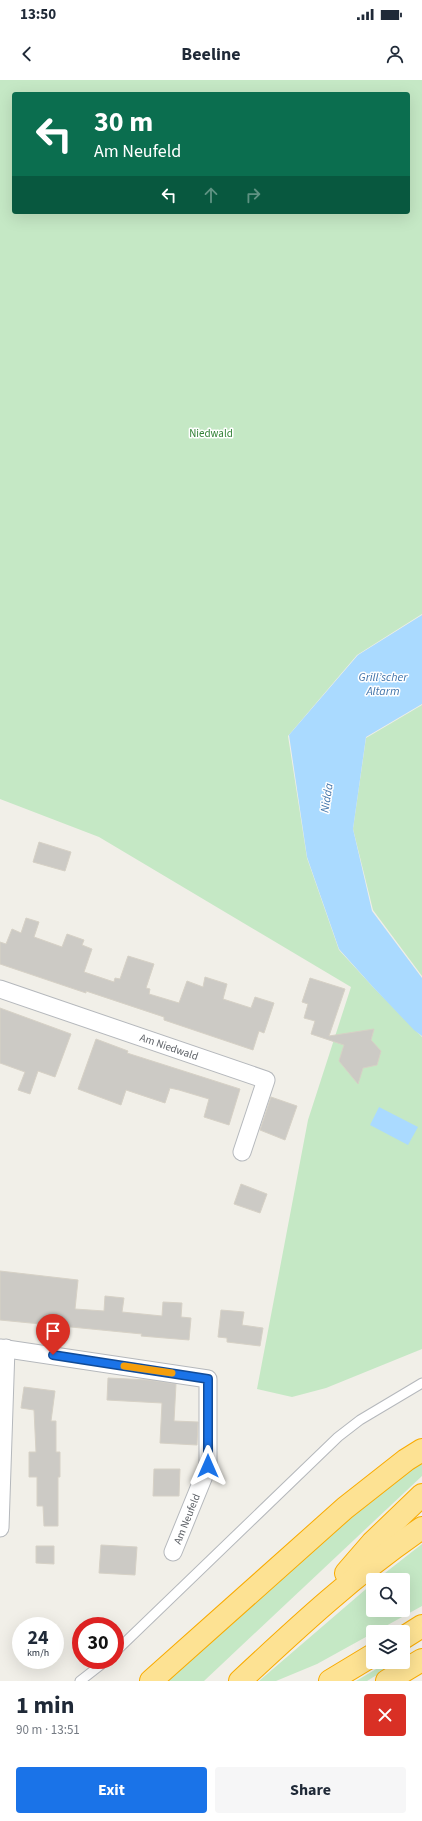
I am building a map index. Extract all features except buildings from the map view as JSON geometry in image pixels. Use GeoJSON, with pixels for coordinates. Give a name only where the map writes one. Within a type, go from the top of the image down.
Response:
{"type":"FeatureCollection","features":[{"type":"Feature","properties":{"kind":"highway"},"geometry":{"type":"LineString","coordinates":[[151,1681],[216,1625],[345,1508],[406,1460],[422,1450]]}},
{"type":"Feature","properties":{"kind":"highway"},"geometry":{"type":"LineString","coordinates":[[306,1620],[372,1543],[422,1495]]}},
{"type":"Feature","properties":{"kind":"highway"},"geometry":{"type":"LineString","coordinates":[[240,1681],[306,1620],[391,1549],[422,1528]]}},
{"type":"Feature","properties":{"kind":"highway"},"geometry":{"type":"LineString","coordinates":[[410,1634],[422,1626]]}},
{"type":"Feature","properties":{"kind":"highway"},"geometry":{"type":"LineString","coordinates":[[330,1681],[366,1659]]}},
{"type":"Feature","properties":{"kind":"highway"},"geometry":{"type":"LineString","coordinates":[[387,1681],[422,1660]]}},
{"type":"Feature","properties":{"kind":"street","name":"Am Niedwald"},"geometry":{"type":"LineString","coordinates":[[0,989],[266,1080],[242,1152]]}},
{"type":"Feature","properties":{"kind":"street","name":"Am Neufeld"},"geometry":{"type":"LineString","coordinates":[[0,1528],[3,1348],[208,1379],[208,1466],[173,1552]]}},
{"type":"Feature","properties":{"kind":"lane"},"geometry":{"type":"LineString","coordinates":[[124,1643],[338,1437],[360,1420],[422,1383]]}},
{"type":"Feature","properties":{"kind":"lane"},"geometry":{"type":"LineString","coordinates":[[80,1681],[95,1669]]}},
{"type":"Feature","properties":{"kind":"green space","name":"Niedwald"},"geometry":{"type":"Polygon","coordinates":[[[0,80],[422,80],[422,614],[357,655],[288,736],[307,858],[339,950],[422,1037],[422,1349],[326,1388],[292,1397],[257,1389],[308,1120],[351,987],[99,837],[0,799],[0,80]]]}},
{"type":"Feature","properties":{"kind":"green space"},"geometry":{"type":"Polygon","coordinates":[[[422,705],[422,976],[373,910],[353,829],[366,738],[422,705]]]}},
{"type":"Feature","properties":{"kind":"green space"},"geometry":{"type":"Polygon","coordinates":[[[422,1457],[422,1476],[204,1681],[162,1681],[322,1536],[422,1457]]]}},
{"type":"Feature","properties":{"kind":"green space"},"geometry":{"type":"Polygon","coordinates":[[[422,1544],[422,1606],[410,1613],[410,1573],[385,1573],[422,1544]]]}},
{"type":"Feature","properties":{"kind":"green space"},"geometry":{"type":"Polygon","coordinates":[[[366,1589],[366,1617],[402,1617],[388,1625],[366,1625],[366,1637],[317,1664],[276,1681],[259,1681],[366,1589]]]}},
{"type":"Feature","properties":{"kind":"green space"},"geometry":{"type":"Polygon","coordinates":[[[376,1669],[387,1669],[367,1681],[356,1681],[376,1669]]]}},
{"type":"Feature","properties":{"kind":"water","name":"Grill’scher Altarm"},"geometry":{"type":"Polygon","coordinates":[[[422,615],[422,704],[366,737],[353,829],[372,911],[422,978],[422,1036],[414,1030],[339,949],[307,857],[289,735],[358,655],[422,615]]]}},
{"type":"Feature","properties":{"kind":"water"},"geometry":{"type":"Polygon","coordinates":[[[379,1107],[418,1127],[408,1145],[370,1125],[379,1107]]]}},
{"type":"Feature","properties":{"kind":"slow traffic"},"geometry":{"type":"LineString","coordinates":[[124,1366],[172,1373]]}},
{"type":"Feature","properties":{"kind":"route"},"geometry":{"type":"LineString","coordinates":[[53,1355],[208,1379],[208,1466]]}},
{"type":"Feature","properties":{"kind":"water label","name":"Nidda"},"geometry":{"type":"Point","coordinates":[327,798]}}]}
